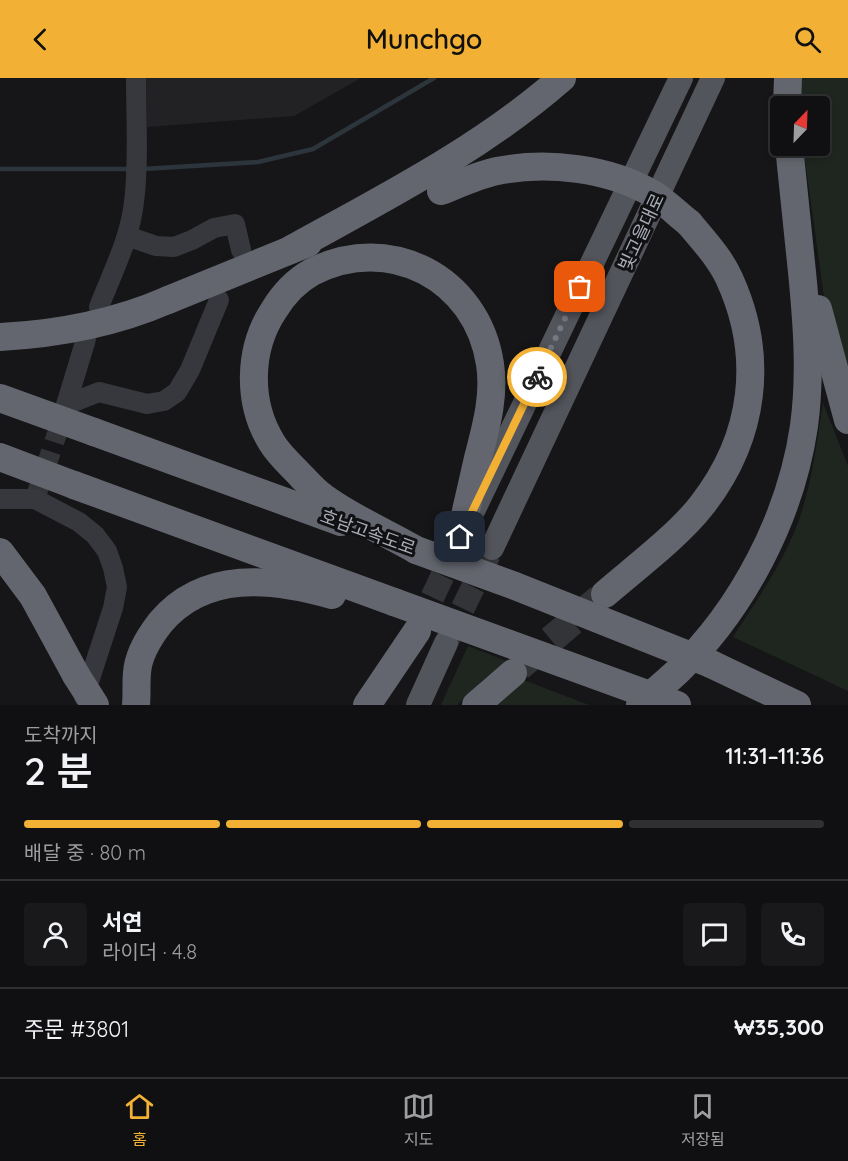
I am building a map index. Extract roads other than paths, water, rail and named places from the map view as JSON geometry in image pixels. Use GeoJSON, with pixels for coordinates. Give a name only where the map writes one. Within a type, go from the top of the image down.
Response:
{"type":"FeatureCollection","features":[{"type":"Feature","properties":{"kind":"highway"},"geometry":{"type":"LineString","coordinates":[[290,250],[447,162],[502,125],[562,78]]}},
{"type":"Feature","properties":{"kind":"highway"},"geometry":{"type":"LineString","coordinates":[[787,96],[788,78]]}},
{"type":"Feature","properties":{"kind":"highway"},"geometry":{"type":"LineString","coordinates":[[640,705],[679,670],[721,622],[745,588],[778,521],[791,482],[804,426],[807,327],[790,156]]}},
{"type":"Feature","properties":{"kind":"highway"},"geometry":{"type":"LineString","coordinates":[[0,337],[78,329],[144,310],[290,250],[496,171],[568,166],[610,176],[653,194],[689,223],[728,276],[746,321],[751,367],[746,417],[728,466],[701,506],[662,546],[605,594]]}},
{"type":"Feature","properties":{"kind":"highway"},"geometry":{"type":"LineString","coordinates":[[797,221],[820,321],[848,420]]}},
{"type":"Feature","properties":{"kind":"highway"},"geometry":{"type":"LineString","coordinates":[[417,550],[321,496],[287,462],[272,443],[262,424],[254,389],[254,357],[265,324],[283,295],[310,273],[340,261],[375,258],[411,264],[441,279],[465,302],[482,333],[490,364],[488,420],[460,537]]}},
{"type":"Feature","properties":{"kind":"highway","name":"호남고속도로"},"geometry":{"type":"LineString","coordinates":[[0,398],[571,608],[711,664],[797,705]]}},
{"type":"Feature","properties":{"kind":"highway"},"geometry":{"type":"LineString","coordinates":[[0,457],[388,605],[635,705]]}},
{"type":"Feature","properties":{"kind":"highway"},"geometry":{"type":"LineString","coordinates":[[0,552],[33,596],[95,705]]}},
{"type":"Feature","properties":{"kind":"highway"},"geometry":{"type":"LineString","coordinates":[[136,705],[137,670],[150,636],[172,609],[201,590],[243,582],[280,583],[388,605],[677,705]]}},
{"type":"Feature","properties":{"kind":"highway"},"geometry":{"type":"LineString","coordinates":[[367,705],[417,631]]}},
{"type":"Feature","properties":{"kind":"highway"},"geometry":{"type":"LineString","coordinates":[[476,705],[513,673]]}},
{"type":"Feature","properties":{"kind":"highway"},"geometry":{"type":"LineString","coordinates":[[76,675],[87,705]]}},
{"type":"Feature","properties":{"kind":"main road","name":"빛고을대로"},"geometry":{"type":"LineString","coordinates":[[460,537],[681,78]]}},
{"type":"Feature","properties":{"kind":"main road","name":"빛고을대로"},"geometry":{"type":"LineString","coordinates":[[492,548],[713,78]]}},
{"type":"Feature","properties":{"kind":"main road"},"geometry":{"type":"LineString","coordinates":[[384,705],[417,631]]}},
{"type":"Feature","properties":{"kind":"main road"},"geometry":{"type":"LineString","coordinates":[[418,705],[446,643]]}},
{"type":"Feature","properties":{"kind":"street"},"geometry":{"type":"LineString","coordinates":[[99,307],[127,236],[134,203],[137,130],[135,78]]}},
{"type":"Feature","properties":{"kind":"street"},"geometry":{"type":"LineString","coordinates":[[127,236],[156,246],[174,247],[214,228],[235,224],[241,250]]}},
{"type":"Feature","properties":{"kind":"street"},"geometry":{"type":"LineString","coordinates":[[86,339],[66,405],[99,392],[147,404],[164,401],[177,392],[190,370],[219,300]]}},
{"type":"Feature","properties":{"kind":"street"},"geometry":{"type":"LineString","coordinates":[[0,499],[35,499],[79,522],[95,535],[107,551],[117,587],[113,608],[82,705]]}},
{"type":"Feature","properties":{"kind":"waterway"},"geometry":{"type":"LineString","coordinates":[[143,169],[258,162],[313,149],[434,78]]}},
{"type":"Feature","properties":{"kind":"waterway"},"geometry":{"type":"LineString","coordinates":[[0,169],[131,169]]}},
{"type":"Feature","properties":{"kind":"tunnel"},"geometry":{"type":"LineString","coordinates":[[35,499],[65,410]]}},
{"type":"Feature","properties":{"kind":"tunnel"},"geometry":{"type":"LineString","coordinates":[[417,630],[457,545]]}},
{"type":"Feature","properties":{"kind":"tunnel"},"geometry":{"type":"LineString","coordinates":[[447,641],[492,548]]}},
{"type":"Feature","properties":{"kind":"tunnel"},"geometry":{"type":"LineString","coordinates":[[519,667],[600,598]]}}]}
